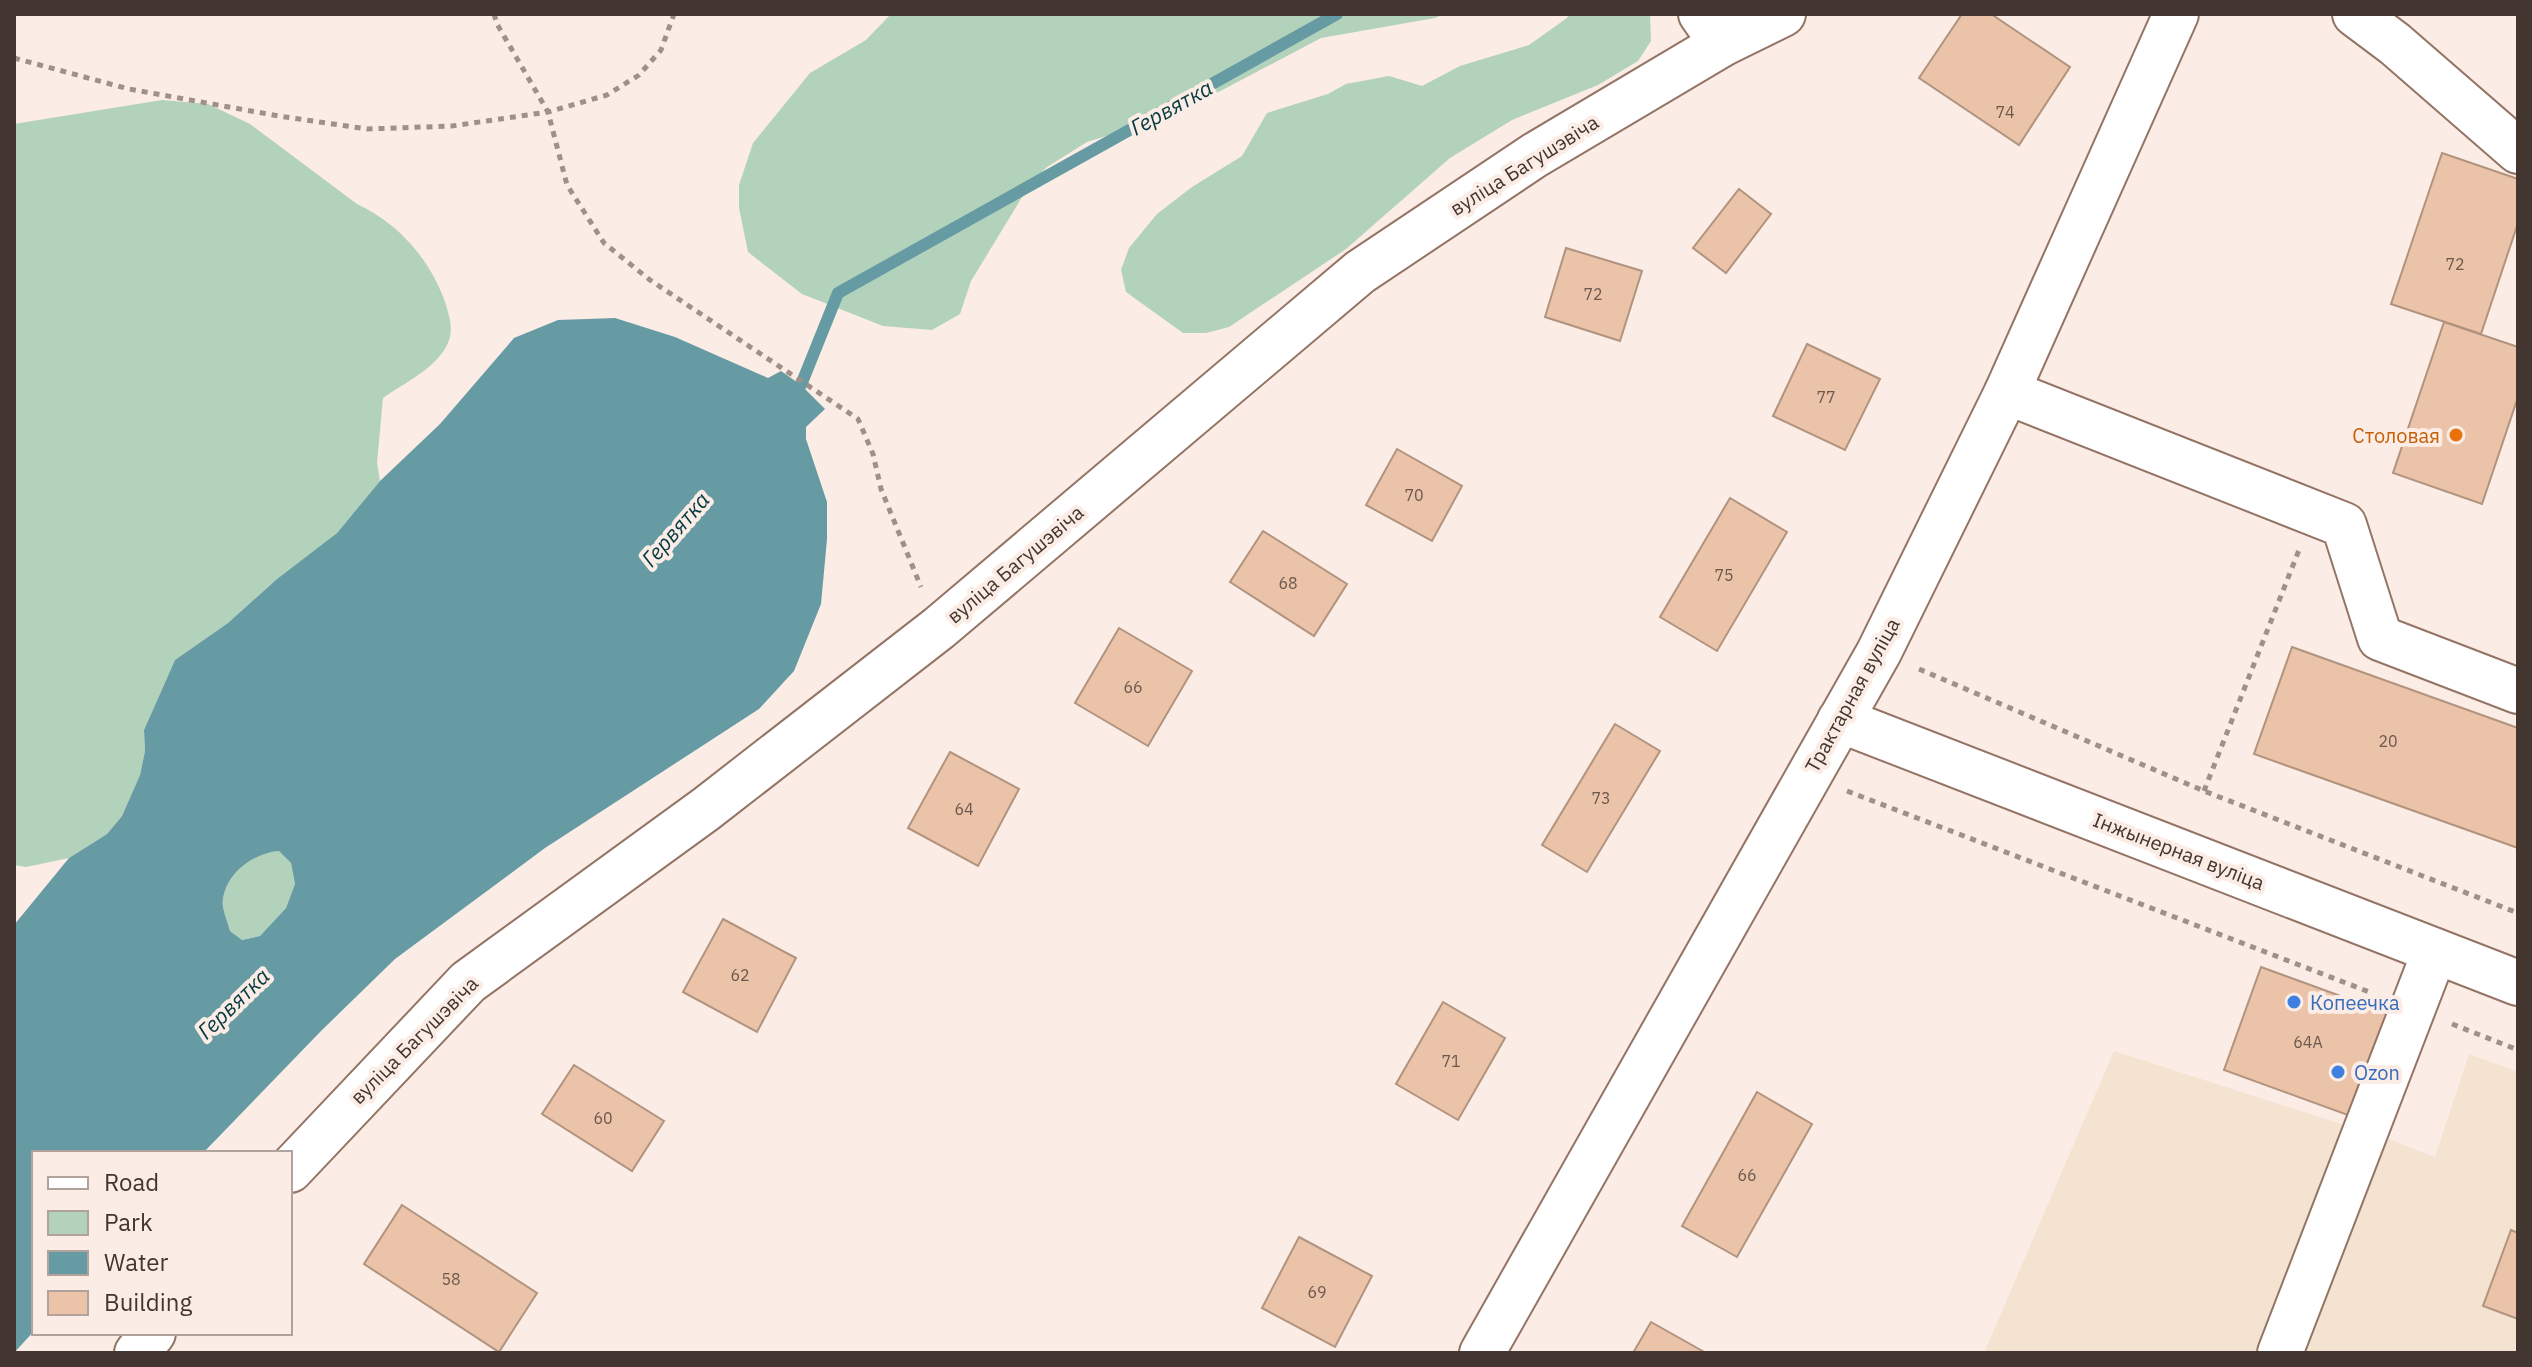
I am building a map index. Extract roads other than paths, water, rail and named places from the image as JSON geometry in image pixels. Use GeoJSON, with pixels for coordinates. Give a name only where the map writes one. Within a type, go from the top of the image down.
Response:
{"type":"FeatureCollection","features":[{"type":"Feature","properties":{"kind":"street","name":"вуліца Багушэвіча"},"geometry":{"type":"LineString","coordinates":[[292,1168],[468,982],[706,809],[939,628],[1360,272],[1535,155],[1711,29],[1783,14]]}},
{"type":"Feature","properties":{"kind":"street","name":"Трактарная вуліца"},"geometry":{"type":"LineString","coordinates":[[1482,1353],[1879,652],[2007,392],[2176,14]]}},
{"type":"Feature","properties":{"kind":"street"},"geometry":{"type":"LineString","coordinates":[[2355,14],[2395,44],[2518,151]]}},
{"type":"Feature","properties":{"kind":"street"},"geometry":{"type":"LineString","coordinates":[[2007,392],[2344,525],[2380,638],[2518,691]]}},
{"type":"Feature","properties":{"kind":"street","name":"Інжынерная вуліца"},"geometry":{"type":"LineString","coordinates":[[1840,720],[2518,983]]}},
{"type":"Feature","properties":{"kind":"street"},"geometry":{"type":"LineString","coordinates":[[2280,1353],[2435,951]]}},
{"type":"Feature","properties":{"kind":"street"},"geometry":{"type":"LineString","coordinates":[[137,1353],[151,1335]]}},
{"type":"Feature","properties":{"kind":"water"},"geometry":{"type":"Polygon","coordinates":[[[615,318],[675,337],[768,378],[781,371],[801,385],[825,409],[806,427],[806,439],[827,502],[821,604],[794,671],[759,709],[545,848],[395,959],[205,1151],[32,1151],[32,1333],[14,1353],[14,925],[69,858],[107,834],[122,816],[140,775],[145,751],[144,730],[175,660],[228,623],[277,579],[337,533],[380,481],[440,424],[514,338],[558,320],[615,318]],[[279,851],[251,860],[230,880],[223,899],[230,931],[242,940],[260,936],[286,908],[295,884],[291,863],[279,851]]]}},
{"type":"Feature","properties":{"kind":"waterway","name":"Гервятка"},"geometry":{"type":"LineString","coordinates":[[801,385],[838,293],[1337,14]]}},
{"type":"Feature","properties":{"kind":"place","name":"Столовая"},"geometry":{"type":"Point","coordinates":[2456,435]}},
{"type":"Feature","properties":{"kind":"place","name":"Копеечка"},"geometry":{"type":"Point","coordinates":[2294,1002]}},
{"type":"Feature","properties":{"kind":"place","name":"Ozon"},"geometry":{"type":"Point","coordinates":[2338,1072]}}]}
